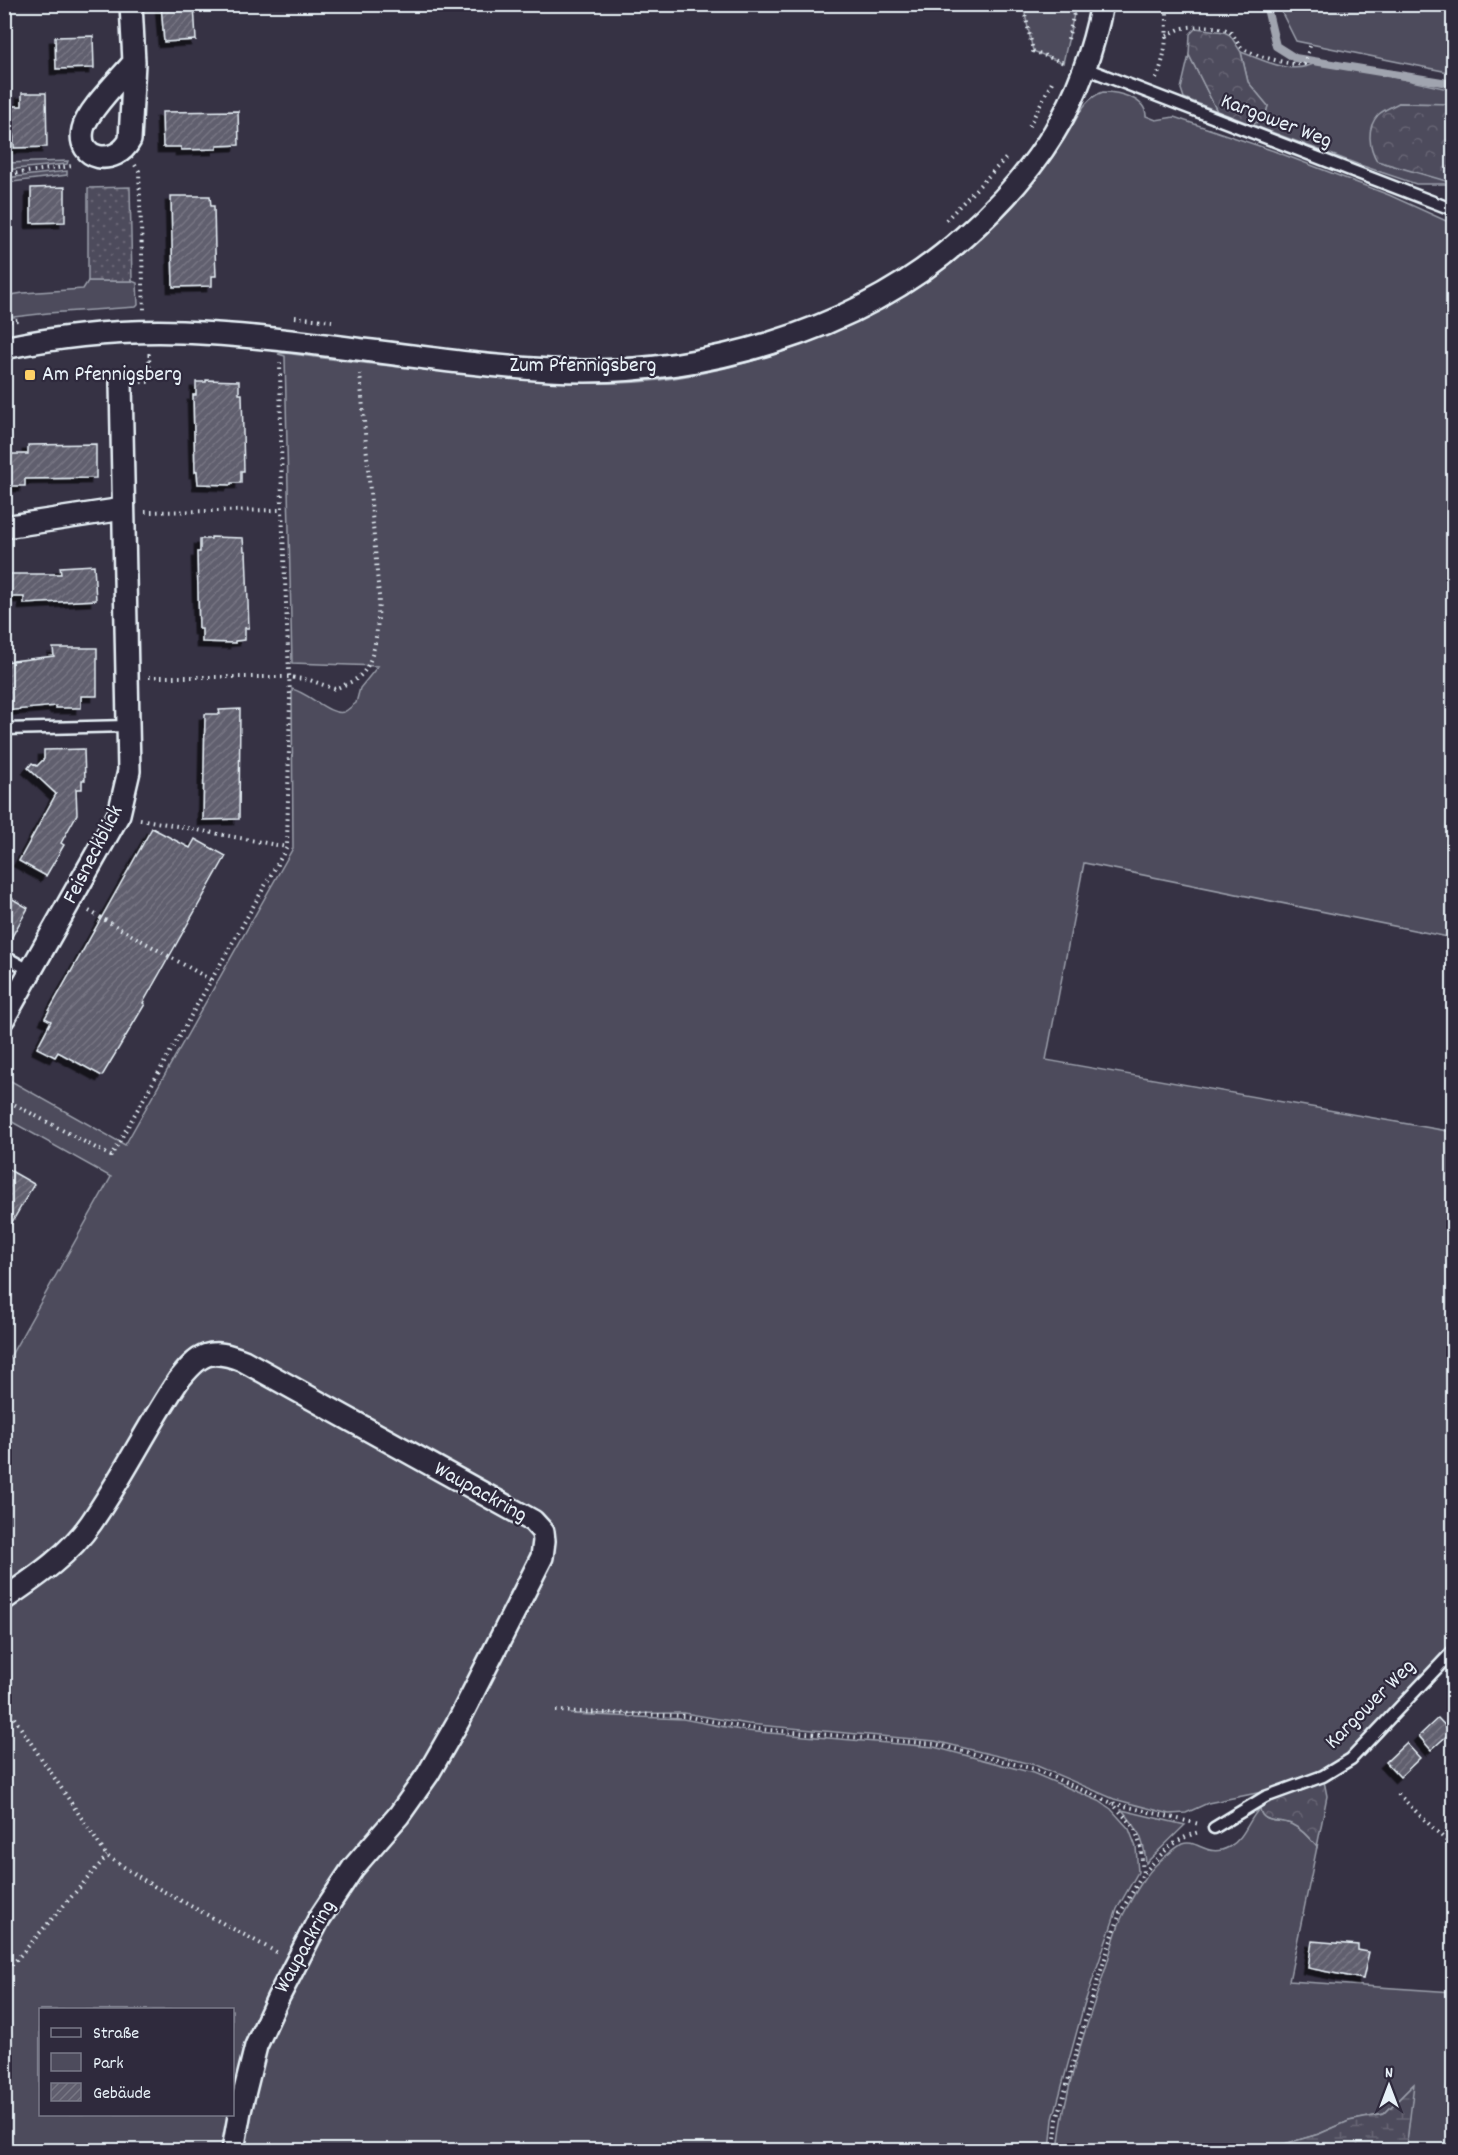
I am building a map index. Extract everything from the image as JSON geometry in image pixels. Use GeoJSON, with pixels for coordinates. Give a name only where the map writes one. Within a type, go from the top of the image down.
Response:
{"type":"FeatureCollection","features":[{"type":"Feature","properties":{"kind":"street"},"geometry":{"type":"LineString","coordinates":[[131,4],[134,62],[133,122],[130,140],[125,150],[112,157],[98,156],[81,159],[83,128],[89,115],[134,62]]}},
{"type":"Feature","properties":{"kind":"street","name":"Zum Pfennigsberg"},"geometry":{"type":"LineString","coordinates":[[4,348],[50,339],[180,332],[280,339],[468,363],[553,370],[625,369],[671,365],[731,354],[790,337],[843,316],[904,282],[947,253],[998,206],[1029,170],[1058,126],[1073,97],[1085,68],[1102,4]]}},
{"type":"Feature","properties":{"kind":"street","name":"Feisneckblick"},"geometry":{"type":"LineString","coordinates":[[4,1018],[119,814],[129,771],[120,383]]}},
{"type":"Feature","properties":{"kind":"street"},"geometry":{"type":"LineString","coordinates":[[4,526],[123,511]]}},
{"type":"Feature","properties":{"kind":"street","name":"Waupackring"},"geometry":{"type":"LineString","coordinates":[[4,1599],[34,1579],[63,1554],[90,1524],[190,1365],[208,1354],[223,1352],[533,1521],[543,1532],[542,1557],[524,1596],[428,1774],[399,1815],[353,1868],[319,1919],[295,1962],[256,2046],[240,2110],[233,2151]]}},
{"type":"Feature","properties":{"kind":"lane","name":"Kargower Weg"},"geometry":{"type":"LineString","coordinates":[[1085,68],[1454,210]]}},
{"type":"Feature","properties":{"kind":"lane"},"geometry":{"type":"LineString","coordinates":[[4,729],[128,726]]}},
{"type":"Feature","properties":{"kind":"lane"},"geometry":{"type":"LineString","coordinates":[[4,956],[31,971]]}},
{"type":"Feature","properties":{"kind":"lane","name":"Kargower Weg"},"geometry":{"type":"LineString","coordinates":[[1214,1828],[1265,1797],[1323,1776],[1351,1759],[1454,1650]]}},
{"type":"Feature","properties":{"kind":"path"},"geometry":{"type":"LineString","coordinates":[[1023,4],[1033,51],[1063,63],[1085,68]]}},
{"type":"Feature","properties":{"kind":"path"},"geometry":{"type":"LineString","coordinates":[[1067,44],[1076,4]]}},
{"type":"Feature","properties":{"kind":"path"},"geometry":{"type":"LineString","coordinates":[[1163,65],[1167,36],[1167,4]]}},
{"type":"Feature","properties":{"kind":"path"},"geometry":{"type":"LineString","coordinates":[[1167,36],[1180,29],[1195,26],[1225,29],[1232,34],[1242,48],[1284,63],[1304,64],[1310,46]]}},
{"type":"Feature","properties":{"kind":"path"},"geometry":{"type":"LineString","coordinates":[[1063,63],[1065,53]]}},
{"type":"Feature","properties":{"kind":"path"},"geometry":{"type":"LineString","coordinates":[[1025,134],[1057,73]]}},
{"type":"Feature","properties":{"kind":"path"},"geometry":{"type":"LineString","coordinates":[[125,150],[140,171],[144,311],[154,311]]}},
{"type":"Feature","properties":{"kind":"path"},"geometry":{"type":"LineString","coordinates":[[946,220],[1011,152]]}},
{"type":"Feature","properties":{"kind":"path"},"geometry":{"type":"LineString","coordinates":[[4,175],[81,159]]}},
{"type":"Feature","properties":{"kind":"path"},"geometry":{"type":"LineString","coordinates":[[286,316],[344,322]]}},
{"type":"Feature","properties":{"kind":"path"},"geometry":{"type":"LineString","coordinates":[[4,322],[27,319]]}},
{"type":"Feature","properties":{"kind":"path"},"geometry":{"type":"LineString","coordinates":[[4,1100],[111,1156],[287,847],[289,677],[282,510],[280,358]]}},
{"type":"Feature","properties":{"kind":"path"},"geometry":{"type":"LineString","coordinates":[[127,676],[289,677],[310,680],[334,689],[357,679],[365,670],[378,626],[379,596],[360,374]]}},
{"type":"Feature","properties":{"kind":"path"},"geometry":{"type":"LineString","coordinates":[[123,511],[282,510]]}},
{"type":"Feature","properties":{"kind":"path"},"geometry":{"type":"LineString","coordinates":[[119,814],[287,847]]}},
{"type":"Feature","properties":{"kind":"path"},"geometry":{"type":"LineString","coordinates":[[71,901],[211,980]]}},
{"type":"Feature","properties":{"kind":"path"},"geometry":{"type":"LineString","coordinates":[[4,1703],[107,1856],[150,1884],[295,1962]]}},
{"type":"Feature","properties":{"kind":"path"},"geometry":{"type":"LineString","coordinates":[[556,1711],[684,1716],[747,1728],[935,1744],[1034,1769],[1112,1803],[1214,1828]]}},
{"type":"Feature","properties":{"kind":"path"},"geometry":{"type":"LineString","coordinates":[[1398,1794],[1454,1848]]}},
{"type":"Feature","properties":{"kind":"path"},"geometry":{"type":"LineString","coordinates":[[1112,1803],[1135,1828],[1141,1848],[1143,1874]]}},
{"type":"Feature","properties":{"kind":"path"},"geometry":{"type":"LineString","coordinates":[[1054,2151],[1057,2120],[1089,2007],[1120,1912],[1143,1874],[1161,1853],[1183,1836],[1214,1828]]}},
{"type":"Feature","properties":{"kind":"path"},"geometry":{"type":"LineString","coordinates":[[4,1974],[107,1856]]}},
{"type":"Feature","properties":{"kind":"green space"},"geometry":{"type":"Polygon","coordinates":[[[1023,5],[1076,5],[1063,63],[1033,51],[1023,5]]]}},
{"type":"Feature","properties":{"kind":"green space"},"geometry":{"type":"Polygon","coordinates":[[[1278,5],[1453,5],[1453,73],[1296,41],[1278,5]]]}},
{"type":"Feature","properties":{"kind":"green space"},"geometry":{"type":"Polygon","coordinates":[[[1196,28],[1230,35],[1241,52],[1248,82],[1268,106],[1265,116],[1253,125],[1217,111],[1189,55],[1190,34],[1196,28]]]}},
{"type":"Feature","properties":{"kind":"green space"},"geometry":{"type":"Polygon","coordinates":[[[1241,52],[1289,68],[1309,66],[1319,61],[1453,90],[1453,104],[1399,103],[1453,184],[1416,184],[1253,125],[1265,116],[1268,106],[1248,82],[1241,52]]]}},
{"type":"Feature","properties":{"kind":"green space"},"geometry":{"type":"Polygon","coordinates":[[[1189,55],[1217,111],[1184,98],[1181,89],[1189,55]]]}},
{"type":"Feature","properties":{"kind":"green space"},"geometry":{"type":"Polygon","coordinates":[[[1103,92],[1130,97],[1141,105],[1146,116],[1156,120],[1174,117],[1274,151],[1389,195],[1453,224],[1453,938],[1084,863],[1046,1060],[1453,1132],[1453,1642],[1345,1756],[1321,1771],[1262,1792],[1208,1803],[1186,1813],[1170,1814],[1114,1799],[1035,1765],[935,1741],[748,1724],[684,1713],[570,1714],[683,1719],[746,1731],[934,1747],[1033,1773],[1099,1801],[1111,1809],[1129,1829],[1136,1847],[1138,1872],[1117,1909],[1084,2005],[1053,2119],[1050,2150],[5,2150],[5,1366],[111,1177],[5,1118],[4,1077],[125,1145],[293,848],[292,689],[332,711],[344,712],[356,703],[360,688],[378,666],[292,663],[285,356],[278,354],[528,380],[626,383],[696,374],[739,365],[781,352],[823,337],[876,312],[923,284],[952,263],[1022,197],[1046,167],[1082,109],[1091,99],[1103,92]]]}},
{"type":"Feature","properties":{"kind":"green space"},"geometry":{"type":"Polygon","coordinates":[[[1399,103],[1453,104],[1453,183],[1377,161],[1370,138],[1374,120],[1380,113],[1399,103]]]}},
{"type":"Feature","properties":{"kind":"green space"},"geometry":{"type":"Polygon","coordinates":[[[68,161],[67,164],[5,170],[5,163],[68,161]]]}},
{"type":"Feature","properties":{"kind":"green space"},"geometry":{"type":"Polygon","coordinates":[[[67,171],[67,175],[5,183],[5,178],[67,171]]]}},
{"type":"Feature","properties":{"kind":"green space"},"geometry":{"type":"Polygon","coordinates":[[[130,187],[132,281],[88,281],[88,188],[130,187]]]}},
{"type":"Feature","properties":{"kind":"green space"},"geometry":{"type":"Polygon","coordinates":[[[88,281],[137,283],[138,305],[5,318],[5,296],[83,289],[88,281]]]}},
{"type":"Feature","properties":{"kind":"green space"},"geometry":{"type":"Polygon","coordinates":[[[1324,1781],[1327,1796],[1317,1847],[1295,1826],[1267,1819],[1261,1813],[1260,1808],[1269,1802],[1324,1781]]]}},
{"type":"Feature","properties":{"kind":"green space"},"geometry":{"type":"Polygon","coordinates":[[[1260,1808],[1264,1817],[1295,1826],[1317,1847],[1289,1981],[1453,1992],[1453,2150],[1406,2150],[1413,2085],[1384,2114],[1349,2121],[1319,2134],[1264,2150],[1058,2150],[1070,2082],[1083,2036],[1118,1927],[1135,1893],[1155,1866],[1182,1844],[1193,1844],[1214,1851],[1229,1847],[1243,1834],[1260,1808]]]}},
{"type":"Feature","properties":{"kind":"green space"},"geometry":{"type":"Polygon","coordinates":[[[1122,1810],[1185,1825],[1146,1863],[1144,1847],[1139,1834],[1122,1810]]]}},
{"type":"Feature","properties":{"kind":"green space"},"geometry":{"type":"Polygon","coordinates":[[[1414,2084],[1406,2150],[1264,2150],[1319,2134],[1349,2121],[1384,2114],[1414,2084]]]}},
{"type":"Feature","properties":{"kind":"building"},"geometry":{"type":"Polygon","coordinates":[[[161,4],[194,4],[196,40],[164,42],[161,4]]]}},
{"type":"Feature","properties":{"kind":"building"},"geometry":{"type":"Polygon","coordinates":[[[93,36],[94,68],[56,69],[55,37],[93,36]]]}},
{"type":"Feature","properties":{"kind":"building"},"geometry":{"type":"Polygon","coordinates":[[[22,93],[46,93],[47,147],[14,148],[12,106],[22,106],[22,93]]]}},
{"type":"Feature","properties":{"kind":"building"},"geometry":{"type":"Polygon","coordinates":[[[238,111],[239,145],[217,146],[217,149],[181,150],[181,147],[163,147],[162,112],[238,111]]]}},
{"type":"Feature","properties":{"kind":"building"},"geometry":{"type":"Polygon","coordinates":[[[65,187],[65,222],[31,223],[31,188],[65,187]]]}},
{"type":"Feature","properties":{"kind":"building"},"geometry":{"type":"Polygon","coordinates":[[[171,196],[210,196],[211,206],[214,206],[216,276],[212,276],[212,286],[173,287],[171,196]]]}},
{"type":"Feature","properties":{"kind":"building"},"geometry":{"type":"Polygon","coordinates":[[[206,380],[239,381],[239,394],[242,394],[244,471],[241,471],[241,483],[198,484],[197,471],[195,472],[193,395],[196,395],[196,382],[206,382],[206,380]]]}},
{"type":"Feature","properties":{"kind":"building"},"geometry":{"type":"Polygon","coordinates":[[[96,444],[96,478],[25,479],[25,486],[4,486],[4,454],[28,454],[28,445],[96,444]]]}},
{"type":"Feature","properties":{"kind":"building"},"geometry":{"type":"Polygon","coordinates":[[[211,537],[243,538],[244,551],[246,551],[249,628],[245,628],[245,640],[235,641],[235,643],[202,642],[202,629],[199,629],[197,552],[200,552],[200,539],[211,539],[211,537]]]}},
{"type":"Feature","properties":{"kind":"building"},"geometry":{"type":"Polygon","coordinates":[[[94,565],[96,600],[24,604],[24,597],[4,597],[4,574],[61,574],[60,567],[94,565]]]}},
{"type":"Feature","properties":{"kind":"building"},"geometry":{"type":"Polygon","coordinates":[[[53,648],[97,648],[97,696],[81,696],[81,708],[56,708],[56,706],[4,711],[4,662],[54,656],[53,648]]]}},
{"type":"Feature","properties":{"kind":"building"},"geometry":{"type":"Polygon","coordinates":[[[240,709],[239,819],[203,820],[205,714],[220,714],[219,710],[240,709]]]}},
{"type":"Feature","properties":{"kind":"building"},"geometry":{"type":"Polygon","coordinates":[[[84,749],[85,780],[82,780],[82,789],[76,789],[77,814],[61,843],[64,845],[46,876],[19,861],[56,794],[28,768],[32,763],[37,766],[44,759],[44,750],[84,749]]]}},
{"type":"Feature","properties":{"kind":"building"},"geometry":{"type":"Polygon","coordinates":[[[152,828],[190,848],[195,839],[226,856],[143,1003],[145,1004],[102,1076],[58,1052],[55,1057],[37,1048],[51,1021],[45,1018],[152,828]]]}},
{"type":"Feature","properties":{"kind":"building"},"geometry":{"type":"Polygon","coordinates":[[[4,894],[28,908],[5,949],[4,949],[4,894]]]}},
{"type":"Feature","properties":{"kind":"building"},"geometry":{"type":"Polygon","coordinates":[[[4,1167],[34,1184],[4,1236],[4,1167]]]}},
{"type":"Feature","properties":{"kind":"building"},"geometry":{"type":"Polygon","coordinates":[[[1438,1718],[1451,1732],[1431,1750],[1419,1736],[1438,1718]]]}},
{"type":"Feature","properties":{"kind":"building"},"geometry":{"type":"Polygon","coordinates":[[[1406,1743],[1420,1758],[1400,1777],[1386,1762],[1406,1743]]]}},
{"type":"Feature","properties":{"kind":"building"},"geometry":{"type":"Polygon","coordinates":[[[1312,1941],[1358,1945],[1358,1950],[1369,1952],[1363,1979],[1308,1968],[1312,1941]]]}},
{"type":"Feature","properties":{"kind":"waterway"},"geometry":{"type":"LineString","coordinates":[[1266,4],[1276,46],[1295,58],[1454,84]]}},
{"type":"Feature","properties":{"kind":"place","name":"Am Pfennigsberg"},"geometry":{"type":"Point","coordinates":[30,375]}}]}
